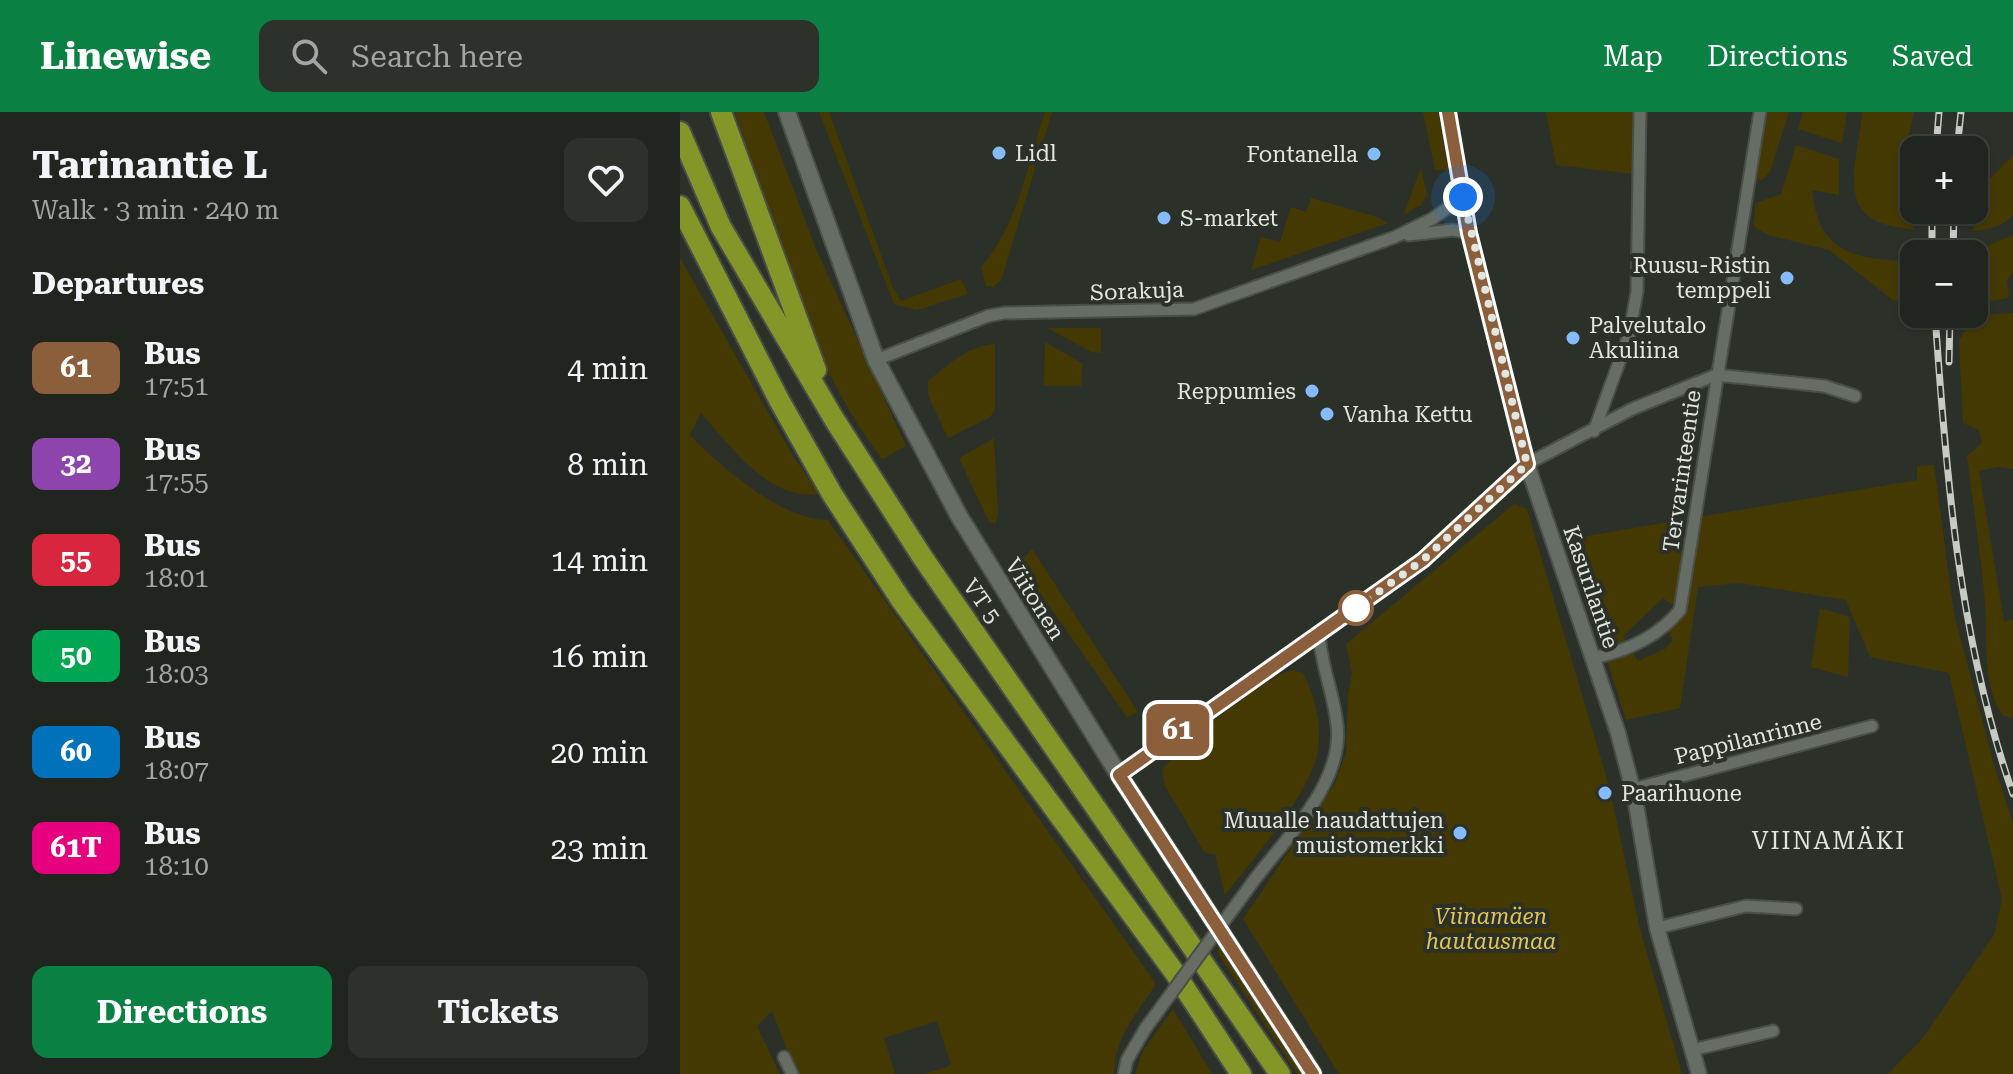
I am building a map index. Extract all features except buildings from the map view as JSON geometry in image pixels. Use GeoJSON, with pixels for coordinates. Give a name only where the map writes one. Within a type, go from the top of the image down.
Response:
{"type":"FeatureCollection","features":[{"type":"Feature","properties":{"kind":"highway"},"geometry":{"type":"LineString","coordinates":[[721,112],[834,419]]}},
{"type":"Feature","properties":{"kind":"highway","name":"VT 5"},"geometry":{"type":"LineString","coordinates":[[680,132],[721,227],[834,419],[923,558],[1280,1074]]}},
{"type":"Feature","properties":{"kind":"highway"},"geometry":{"type":"LineString","coordinates":[[680,206],[779,400],[875,560],[1175,973],[1241,1074]]}},
{"type":"Feature","properties":{"kind":"main road","name":"Viitonen"},"geometry":{"type":"LineString","coordinates":[[787,112],[876,360],[983,558],[1313,1074]]}},
{"type":"Feature","properties":{"kind":"street","name":"Kasurilantie"},"geometry":{"type":"LineString","coordinates":[[1448,112],[1469,233],[1527,464],[1593,658],[1633,789],[1657,928],[1699,1074]]}},
{"type":"Feature","properties":{"kind":"street"},"geometry":{"type":"LineString","coordinates":[[1594,432],[1629,335],[1637,292],[1640,112]]}},
{"type":"Feature","properties":{"kind":"street"},"geometry":{"type":"LineString","coordinates":[[1119,775],[1423,560],[1527,464],[1594,432],[1632,409],[1716,375],[1760,112]]}},
{"type":"Feature","properties":{"kind":"street","name":"Sorakuja"},"geometry":{"type":"LineString","coordinates":[[876,360],[996,314],[1194,309],[1395,237],[1432,219],[1463,197]]}},
{"type":"Feature","properties":{"kind":"street","name":"Sorakuja"},"geometry":{"type":"LineString","coordinates":[[1395,237],[1436,231],[1469,233]]}},
{"type":"Feature","properties":{"kind":"street","name":"Tervarinteentie"},"geometry":{"type":"LineString","coordinates":[[1593,658],[1620,653],[1666,627],[1680,610],[1710,439],[1716,375],[1824,386],[1855,396]]}},
{"type":"Feature","properties":{"kind":"street"},"geometry":{"type":"LineString","coordinates":[[1124,1074],[1127,1060],[1145,1029],[1307,811],[1333,762],[1338,727],[1319,634]]}},
{"type":"Feature","properties":{"kind":"street","name":"Pappilanrinne"},"geometry":{"type":"LineString","coordinates":[[1633,789],[1872,726]]}},
{"type":"Feature","properties":{"kind":"street"},"geometry":{"type":"LineString","coordinates":[[1657,928],[1746,906],[1796,909]]}},
{"type":"Feature","properties":{"kind":"street"},"geometry":{"type":"LineString","coordinates":[[1692,1050],[1773,1031]]}},
{"type":"Feature","properties":{"kind":"street"},"geometry":{"type":"LineString","coordinates":[[784,1057],[792,1074]]}},
{"type":"Feature","properties":{"kind":"green space"},"geometry":{"type":"Polygon","coordinates":[[[735,112],[764,112],[816,249],[906,446],[882,459],[855,420],[812,337],[778,247],[735,112]]]}},
{"type":"Feature","properties":{"kind":"green space"},"geometry":{"type":"Polygon","coordinates":[[[819,112],[829,112],[893,288],[901,301],[961,279],[968,294],[917,310],[894,304],[819,112]]]}},
{"type":"Feature","properties":{"kind":"green space"},"geometry":{"type":"Polygon","coordinates":[[[1045,112],[1052,112],[1001,281],[993,287],[986,286],[981,267],[994,250],[1013,213],[1045,112]]]}},
{"type":"Feature","properties":{"kind":"green space"},"geometry":{"type":"Polygon","coordinates":[[[1423,112],[1438,112],[1449,170],[1435,170],[1423,112]]]}},
{"type":"Feature","properties":{"kind":"green space"},"geometry":{"type":"Polygon","coordinates":[[[1546,112],[1635,112],[1634,174],[1556,165],[1546,112]]]}},
{"type":"Feature","properties":{"kind":"green space"},"geometry":{"type":"Polygon","coordinates":[[[1767,112],[1789,112],[1770,172],[1762,180],[1756,179],[1767,112]]]}},
{"type":"Feature","properties":{"kind":"green space"},"geometry":{"type":"Polygon","coordinates":[[[1803,112],[1847,112],[1842,143],[1798,129],[1803,112]]]}},
{"type":"Feature","properties":{"kind":"green space"},"geometry":{"type":"Polygon","coordinates":[[[1862,112],[1914,112],[1909,136],[1900,136],[1900,224],[1914,224],[1914,229],[1887,225],[1869,217],[1859,204],[1854,172],[1862,112]]]}},
{"type":"Feature","properties":{"kind":"green space"},"geometry":{"type":"Polygon","coordinates":[[[1796,145],[1839,159],[1839,195],[1812,190],[1823,229],[1844,250],[1900,261],[1900,300],[1894,301],[1829,250],[1768,235],[1753,226],[1756,203],[1781,194],[1796,145]]]}},
{"type":"Feature","properties":{"kind":"green space"},"geometry":{"type":"Polygon","coordinates":[[[2013,155],[2013,215],[1999,225],[1972,231],[1974,224],[1988,224],[1988,181],[2013,155]]]}},
{"type":"Feature","properties":{"kind":"green space"},"geometry":{"type":"Polygon","coordinates":[[[1421,167],[1427,195],[1421,205],[1404,214],[1421,167]]]}},
{"type":"Feature","properties":{"kind":"green space"},"geometry":{"type":"Polygon","coordinates":[[[1311,198],[1388,223],[1251,270],[1261,237],[1280,242],[1291,207],[1306,212],[1311,198]]]}},
{"type":"Feature","properties":{"kind":"green space"},"geometry":{"type":"Polygon","coordinates":[[[2013,235],[2013,272],[2007,280],[2009,298],[1988,301],[1988,246],[2013,235]]]}},
{"type":"Feature","properties":{"kind":"green space"},"geometry":{"type":"Polygon","coordinates":[[[680,258],[793,456],[820,494],[802,494],[768,481],[739,456],[701,413],[690,435],[753,490],[792,512],[828,520],[1156,984],[1122,1037],[1114,1074],[925,1074],[951,1065],[937,1021],[884,1038],[895,1074],[796,1074],[772,1011],[757,1026],[780,1074],[680,1074],[680,258]]]}},
{"type":"Feature","properties":{"kind":"green space"},"geometry":{"type":"Polygon","coordinates":[[[2013,313],[2013,469],[1998,467],[1979,471],[2004,621],[2013,620],[2013,718],[2003,716],[1988,676],[1983,585],[1967,456],[1982,443],[1979,430],[1963,423],[1959,341],[1966,328],[1988,328],[1988,315],[2013,313]]]}},
{"type":"Feature","properties":{"kind":"green space"},"geometry":{"type":"Polygon","coordinates":[[[1047,328],[1101,328],[1101,353],[1092,352],[1047,328]]]}},
{"type":"Feature","properties":{"kind":"green space"},"geometry":{"type":"Polygon","coordinates":[[[1045,342],[1083,364],[1081,386],[1044,386],[1045,342]]]}},
{"type":"Feature","properties":{"kind":"green space"},"geometry":{"type":"Polygon","coordinates":[[[995,344],[995,410],[989,418],[948,438],[928,395],[928,381],[967,352],[995,344]]]}},
{"type":"Feature","properties":{"kind":"green space"},"geometry":{"type":"Polygon","coordinates":[[[994,438],[996,523],[989,522],[959,458],[994,438]]]}},
{"type":"Feature","properties":{"kind":"green space"},"geometry":{"type":"Polygon","coordinates":[[[1934,465],[1954,614],[1994,765],[2013,823],[2013,1074],[1888,1074],[1922,1039],[1994,935],[2002,899],[1949,673],[1870,657],[1846,600],[1740,583],[1698,587],[1680,708],[1626,720],[1569,539],[1917,480],[1917,466],[1934,465]],[[1663,598],[1623,636],[1638,661],[1665,649],[1673,640],[1666,627],[1680,610],[1663,598]]]}},
{"type":"Feature","properties":{"kind":"green space","name":"Viinamäen hautausmaa"},"geometry":{"type":"Polygon","coordinates":[[[1514,504],[1527,509],[1609,786],[1640,929],[1682,1074],[1339,1074],[1243,919],[1334,785],[1346,753],[1352,674],[1346,644],[1514,504]]]}},
{"type":"Feature","properties":{"kind":"green space"},"geometry":{"type":"Polygon","coordinates":[[[1032,549],[1138,712],[1127,717],[1019,563],[1032,549]]]}},
{"type":"Feature","properties":{"kind":"green space"},"geometry":{"type":"Polygon","coordinates":[[[1820,608],[1850,617],[1848,677],[1811,667],[1820,608]]]}},
{"type":"Feature","properties":{"kind":"green space"},"geometry":{"type":"Polygon","coordinates":[[[1292,670],[1303,673],[1316,710],[1319,740],[1314,766],[1293,805],[1225,895],[1215,854],[1205,853],[1165,786],[1162,769],[1242,699],[1292,670]]]}},
{"type":"Feature","properties":{"kind":"green space"},"geometry":{"type":"Polygon","coordinates":[[[1222,947],[1305,1074],[1297,1074],[1217,952],[1222,947]]]}},
{"type":"Feature","properties":{"kind":"green space"},"geometry":{"type":"Polygon","coordinates":[[[1173,1009],[1212,1074],[1135,1074],[1144,1049],[1173,1009]]]}},
{"type":"Feature","properties":{"kind":"railway"},"geometry":{"type":"LineString","coordinates":[[1937,136],[1939,112]]}},
{"type":"Feature","properties":{"kind":"railway"},"geometry":{"type":"LineString","coordinates":[[1958,136],[1961,112]]}},
{"type":"Feature","properties":{"kind":"railway"},"geometry":{"type":"LineString","coordinates":[[1932,224],[1932,240]]}},
{"type":"Feature","properties":{"kind":"railway"},"geometry":{"type":"LineString","coordinates":[[1953,240],[1954,224]]}},
{"type":"Feature","properties":{"kind":"railway"},"geometry":{"type":"LineString","coordinates":[[1936,328],[1950,496],[1967,617],[1995,736],[2013,794]]}},
{"type":"Feature","properties":{"kind":"railway"},"geometry":{"type":"LineString","coordinates":[[1949,362],[1950,328]]}},
{"type":"Feature","properties":{"kind":"bus line","name":"61"},"geometry":{"type":"LineString","coordinates":[[1313,1074],[1119,775],[1193,719],[1423,560],[1527,464],[1469,233],[1448,112]]}},
{"type":"Feature","properties":{"kind":"place","name":"Lidl"},"geometry":{"type":"Point","coordinates":[999,153]}},
{"type":"Feature","properties":{"kind":"place","name":"Fontanella"},"geometry":{"type":"Point","coordinates":[1374,154]}},
{"type":"Feature","properties":{"kind":"place","name":"S-market"},"geometry":{"type":"Point","coordinates":[1164,218]}},
{"type":"Feature","properties":{"kind":"place","name":"Ruusu-Ristin temppeli"},"geometry":{"type":"Point","coordinates":[1787,278]}},
{"type":"Feature","properties":{"kind":"place","name":"Palvelutalo Akuliina"},"geometry":{"type":"Point","coordinates":[1573,338]}},
{"type":"Feature","properties":{"kind":"place","name":"Reppumies"},"geometry":{"type":"Point","coordinates":[1312,391]}},
{"type":"Feature","properties":{"kind":"place","name":"Vanha Kettu"},"geometry":{"type":"Point","coordinates":[1327,414]}},
{"type":"Feature","properties":{"kind":"place","name":"Paarihuone"},"geometry":{"type":"Point","coordinates":[1605,793]}},
{"type":"Feature","properties":{"kind":"place","name":"Muualle haudattujen muistomerkki"},"geometry":{"type":"Point","coordinates":[1460,833]}},
{"type":"Feature","properties":{"kind":"district","name":"VIINAMÄKI"},"geometry":{"type":"Point","coordinates":[1829,841]}},
{"type":"Feature","properties":{"kind":"route"},"geometry":{"type":"LineString","coordinates":[[1356,608],[1423,560],[1527,464],[1469,233],[1463,197]]}}]}
